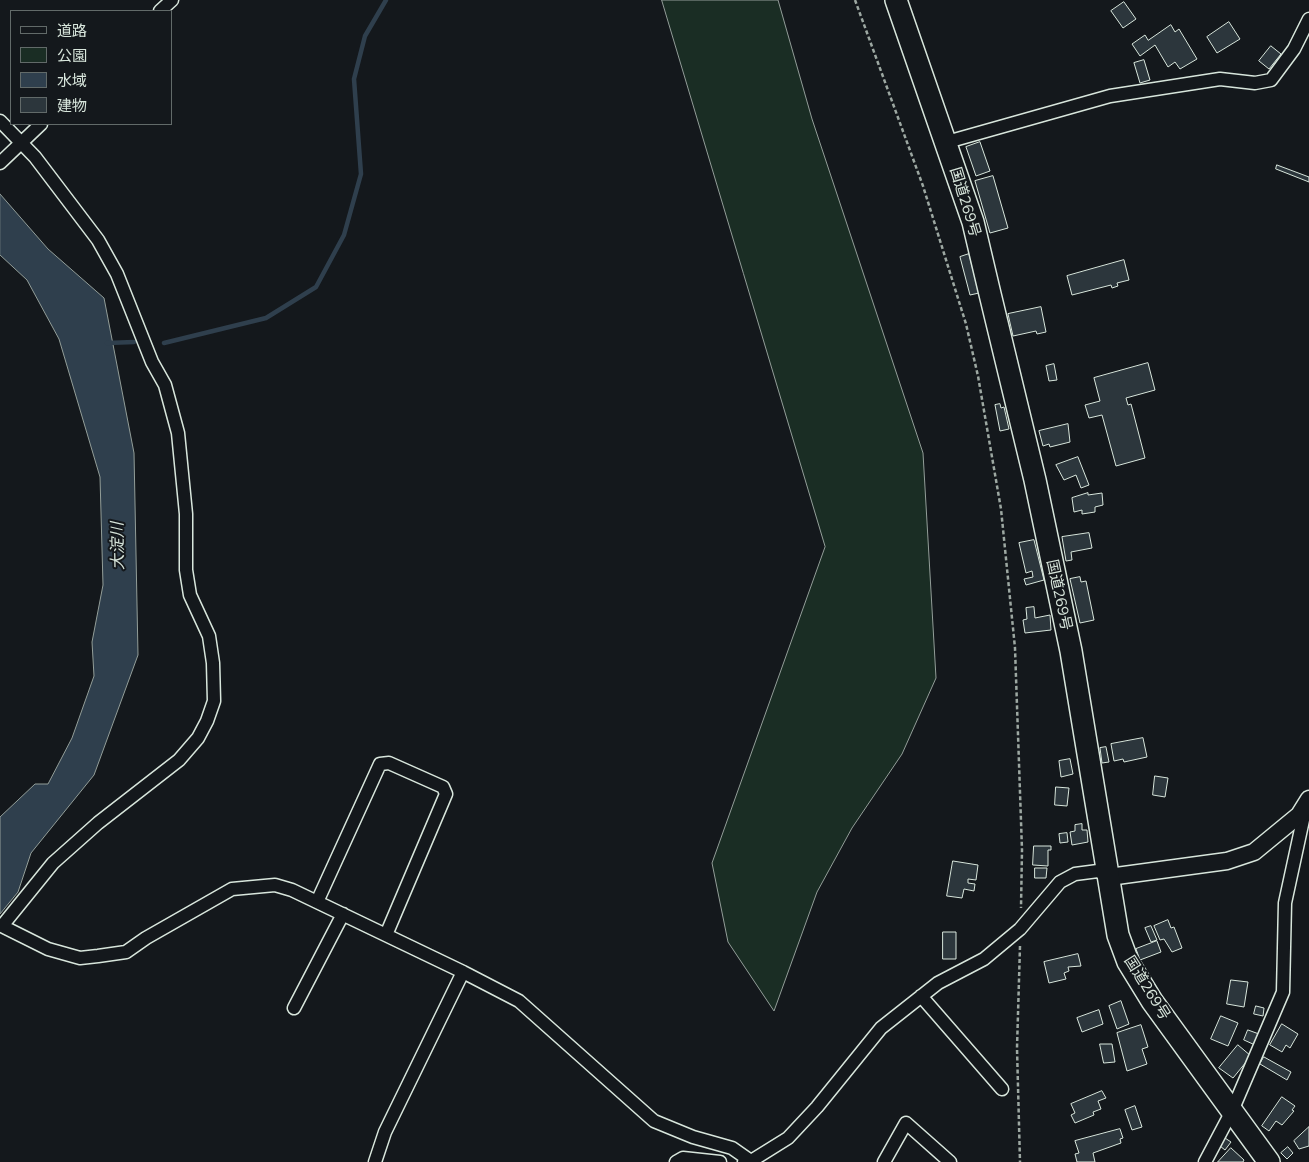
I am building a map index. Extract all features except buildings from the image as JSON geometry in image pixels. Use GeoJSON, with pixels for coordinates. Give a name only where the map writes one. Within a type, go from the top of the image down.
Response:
{"type":"FeatureCollection","features":[{"type":"Feature","properties":{"kind":"highway","name":"国道269号"},"geometry":{"type":"LineString","coordinates":[[896,0],[947,142],[972,222],[1035,480],[1071,651],[1109,877],[1113,913],[1128,962],[1152,1001],[1269,1162]]}},
{"type":"Feature","properties":{"kind":"street"},"geometry":{"type":"LineString","coordinates":[[161,10],[172,0]]}},
{"type":"Feature","properties":{"kind":"street"},"geometry":{"type":"LineString","coordinates":[[947,142],[1110,96],[1220,79],[1254,82],[1271,80],[1294,49],[1309,19]]}},
{"type":"Feature","properties":{"kind":"street"},"geometry":{"type":"LineString","coordinates":[[0,121],[98,240],[117,274],[152,362],[166,385],[178,433],[186,514],[186,570],[190,595],[210,636],[214,701],[207,721],[198,738],[179,760],[98,823],[53,863],[1,925],[48,949],[80,958],[126,952],[146,938],[232,889],[275,886],[292,890],[464,972],[519,1001],[654,1121],[693,1137],[732,1148],[751,1162]]}},
{"type":"Feature","properties":{"kind":"street"},"geometry":{"type":"LineString","coordinates":[[0,163],[40,125]]}},
{"type":"Feature","properties":{"kind":"street"},"geometry":{"type":"LineString","coordinates":[[317,902],[380,764],[389,763],[443,787],[446,794],[386,935]]}},
{"type":"Feature","properties":{"kind":"street"},"geometry":{"type":"LineString","coordinates":[[737,1162],[751,1162],[788,1138],[817,1107],[881,1028],[938,983],[984,958],[1020,929],[1060,882],[1075,874],[1098,871],[1109,877],[1227,862],[1254,852],[1284,829],[1299,815],[1308,802]]}},
{"type":"Feature","properties":{"kind":"street"},"geometry":{"type":"LineString","coordinates":[[1205,1162],[1232,1111],[1283,992],[1286,903],[1308,802]]}},
{"type":"Feature","properties":{"kind":"street"},"geometry":{"type":"LineString","coordinates":[[294,1008],[343,914]]}},
{"type":"Feature","properties":{"kind":"street"},"geometry":{"type":"LineString","coordinates":[[375,1162],[385,1132],[464,972]]}},
{"type":"Feature","properties":{"kind":"street"},"geometry":{"type":"LineString","coordinates":[[921,996],[1002,1088]]}},
{"type":"Feature","properties":{"kind":"street"},"geometry":{"type":"LineString","coordinates":[[884,1162],[906,1123],[950,1162]]}},
{"type":"Feature","properties":{"kind":"street"},"geometry":{"type":"LineString","coordinates":[[676,1162],[683,1158],[720,1162]]}},
{"type":"Feature","properties":{"kind":"path"},"geometry":{"type":"LineString","coordinates":[[856,0],[923,186],[966,324],[978,376],[1001,509],[1015,648],[1022,850],[1017,1048],[1020,1162]]}},
{"type":"Feature","properties":{"kind":"green space"},"geometry":{"type":"Polygon","coordinates":[[[662,0],[778,0],[812,119],[923,453],[936,678],[902,754],[852,828],[817,892],[774,1011],[728,942],[712,863],[825,547],[662,0]]]}},
{"type":"Feature","properties":{"kind":"water","name":"大淀川"},"geometry":{"type":"Polygon","coordinates":[[[0,194],[48,249],[104,298],[134,453],[138,655],[94,775],[31,853],[18,892],[0,914],[0,817],[35,784],[48,784],[72,738],[94,676],[92,642],[103,585],[100,477],[59,339],[27,280],[0,255],[0,194]]]}},
{"type":"Feature","properties":{"kind":"waterway"},"geometry":{"type":"LineString","coordinates":[[164,343],[266,318],[316,287],[344,235],[361,174],[354,79],[365,36],[386,0]]}},
{"type":"Feature","properties":{"kind":"waterway"},"geometry":{"type":"LineString","coordinates":[[107,343],[134,342]]}}]}
